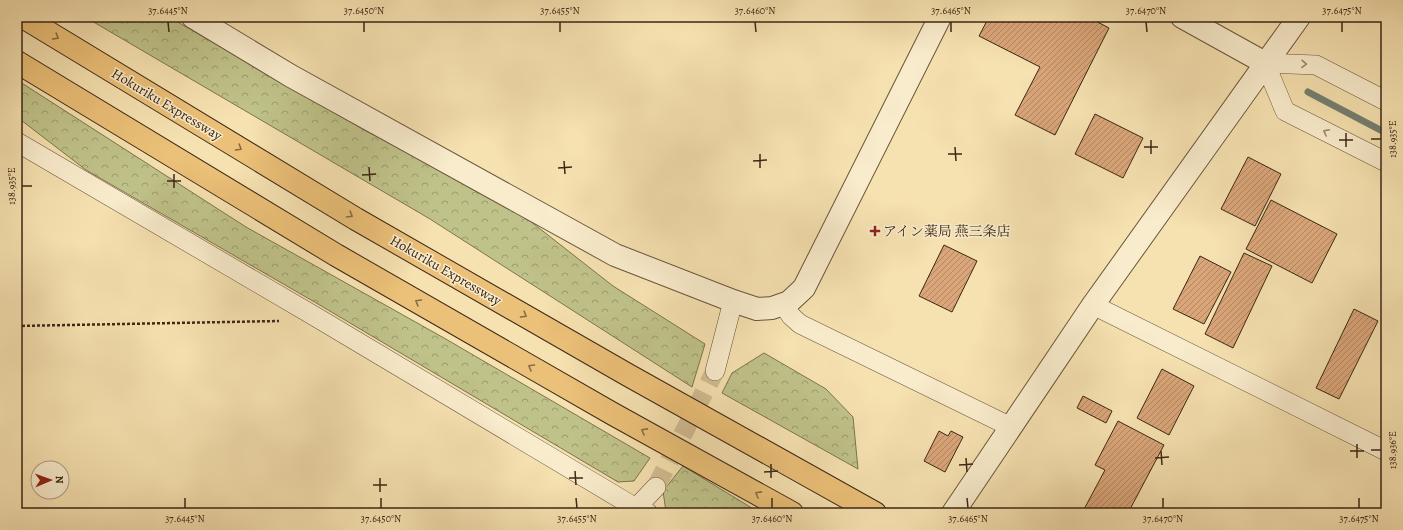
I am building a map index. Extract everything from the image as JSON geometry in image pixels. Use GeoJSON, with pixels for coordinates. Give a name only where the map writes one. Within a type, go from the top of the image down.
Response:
{"type":"FeatureCollection","features":[{"type":"Feature","properties":{"kind":"highway","name":"Hokuriku Expressway"},"geometry":{"type":"LineString","coordinates":[[23,17],[356,219],[628,375],[875,513]]}},
{"type":"Feature","properties":{"kind":"highway"},"geometry":{"type":"LineString","coordinates":[[17,62],[336,255],[606,410],[792,513]]}},
{"type":"Feature","properties":{"kind":"street"},"geometry":{"type":"LineString","coordinates":[[192,17],[291,76],[615,255],[757,309],[772,308],[789,302],[804,288],[940,17]]}},
{"type":"Feature","properties":{"kind":"street"},"geometry":{"type":"LineString","coordinates":[[1182,17],[1265,63],[1316,65],[1386,101]]}},
{"type":"Feature","properties":{"kind":"street"},"geometry":{"type":"LineString","coordinates":[[954,513],[1093,305],[1299,17]]}},
{"type":"Feature","properties":{"kind":"street"},"geometry":{"type":"LineString","coordinates":[[1265,63],[1285,111],[1386,162]]}},
{"type":"Feature","properties":{"kind":"street"},"geometry":{"type":"LineString","coordinates":[[17,142],[642,510],[656,487]]}},
{"type":"Feature","properties":{"kind":"street"},"geometry":{"type":"LineString","coordinates":[[715,371],[733,301]]}},
{"type":"Feature","properties":{"kind":"street"},"geometry":{"type":"LineString","coordinates":[[783,304],[790,316],[800,324],[1011,427]]}},
{"type":"Feature","properties":{"kind":"street"},"geometry":{"type":"LineString","coordinates":[[1093,305],[1386,451]]}},
{"type":"Feature","properties":{"kind":"path"},"geometry":{"type":"LineString","coordinates":[[17,326],[282,321]]}},
{"type":"Feature","properties":{"kind":"green space"},"geometry":{"type":"Polygon","coordinates":[[[85,17],[169,17],[366,131],[516,210],[613,286],[705,344],[692,387],[430,219],[85,17]]]}},
{"type":"Feature","properties":{"kind":"green space"},"geometry":{"type":"Polygon","coordinates":[[[17,80],[246,227],[444,338],[650,458],[634,481],[618,482],[318,304],[86,170],[17,117],[17,80]]]}},
{"type":"Feature","properties":{"kind":"green space"},"geometry":{"type":"Polygon","coordinates":[[[764,353],[826,389],[853,417],[858,469],[722,393],[732,373],[764,353]]]}},
{"type":"Feature","properties":{"kind":"green space"},"geometry":{"type":"Polygon","coordinates":[[[683,466],[760,513],[666,512],[663,491],[683,466]]]}},
{"type":"Feature","properties":{"kind":"building"},"geometry":{"type":"Polygon","coordinates":[[[989,17],[1088,17],[1109,28],[1055,135],[1015,115],[1040,67],[979,36],[989,17]]]}},
{"type":"Feature","properties":{"kind":"building"},"geometry":{"type":"Polygon","coordinates":[[[1095,114],[1143,138],[1123,178],[1075,154],[1095,114]]]}},
{"type":"Feature","properties":{"kind":"building"},"geometry":{"type":"Polygon","coordinates":[[[1248,157],[1281,174],[1255,226],[1221,209],[1248,157]]]}},
{"type":"Feature","properties":{"kind":"building"},"geometry":{"type":"Polygon","coordinates":[[[1271,200],[1337,234],[1312,283],[1246,249],[1271,200]]]}},
{"type":"Feature","properties":{"kind":"building"},"geometry":{"type":"Polygon","coordinates":[[[944,245],[977,261],[952,312],[919,296],[944,245]]]}},
{"type":"Feature","properties":{"kind":"building"},"geometry":{"type":"Polygon","coordinates":[[[1244,253],[1272,266],[1233,348],[1205,334],[1244,253]]]}},
{"type":"Feature","properties":{"kind":"building"},"geometry":{"type":"Polygon","coordinates":[[[1200,256],[1231,272],[1204,324],[1173,309],[1200,256]]]}},
{"type":"Feature","properties":{"kind":"building"},"geometry":{"type":"Polygon","coordinates":[[[1354,309],[1378,321],[1339,399],[1316,388],[1354,309]]]}},
{"type":"Feature","properties":{"kind":"building"},"geometry":{"type":"Polygon","coordinates":[[[1162,369],[1194,386],[1169,435],[1137,418],[1162,369]]]}},
{"type":"Feature","properties":{"kind":"building"},"geometry":{"type":"Polygon","coordinates":[[[1083,396],[1112,411],[1106,423],[1077,408],[1083,396]]]}},
{"type":"Feature","properties":{"kind":"building"},"geometry":{"type":"Polygon","coordinates":[[[1118,421],[1164,445],[1128,513],[1082,513],[1105,470],[1095,465],[1118,421]]]}},
{"type":"Feature","properties":{"kind":"building"},"geometry":{"type":"Polygon","coordinates":[[[939,431],[948,436],[951,431],[963,437],[945,472],[924,461],[939,431]]]}},
{"type":"Feature","properties":{"kind":"waterway"},"geometry":{"type":"LineString","coordinates":[[1308,92],[1386,133]]}},
{"type":"Feature","properties":{"kind":"tunnel"},"geometry":{"type":"LineString","coordinates":[[656,487],[715,371]]}},
{"type":"Feature","properties":{"kind":"place","name":"アイン薬局 燕三条店"},"geometry":{"type":"Point","coordinates":[875,231]}}]}
